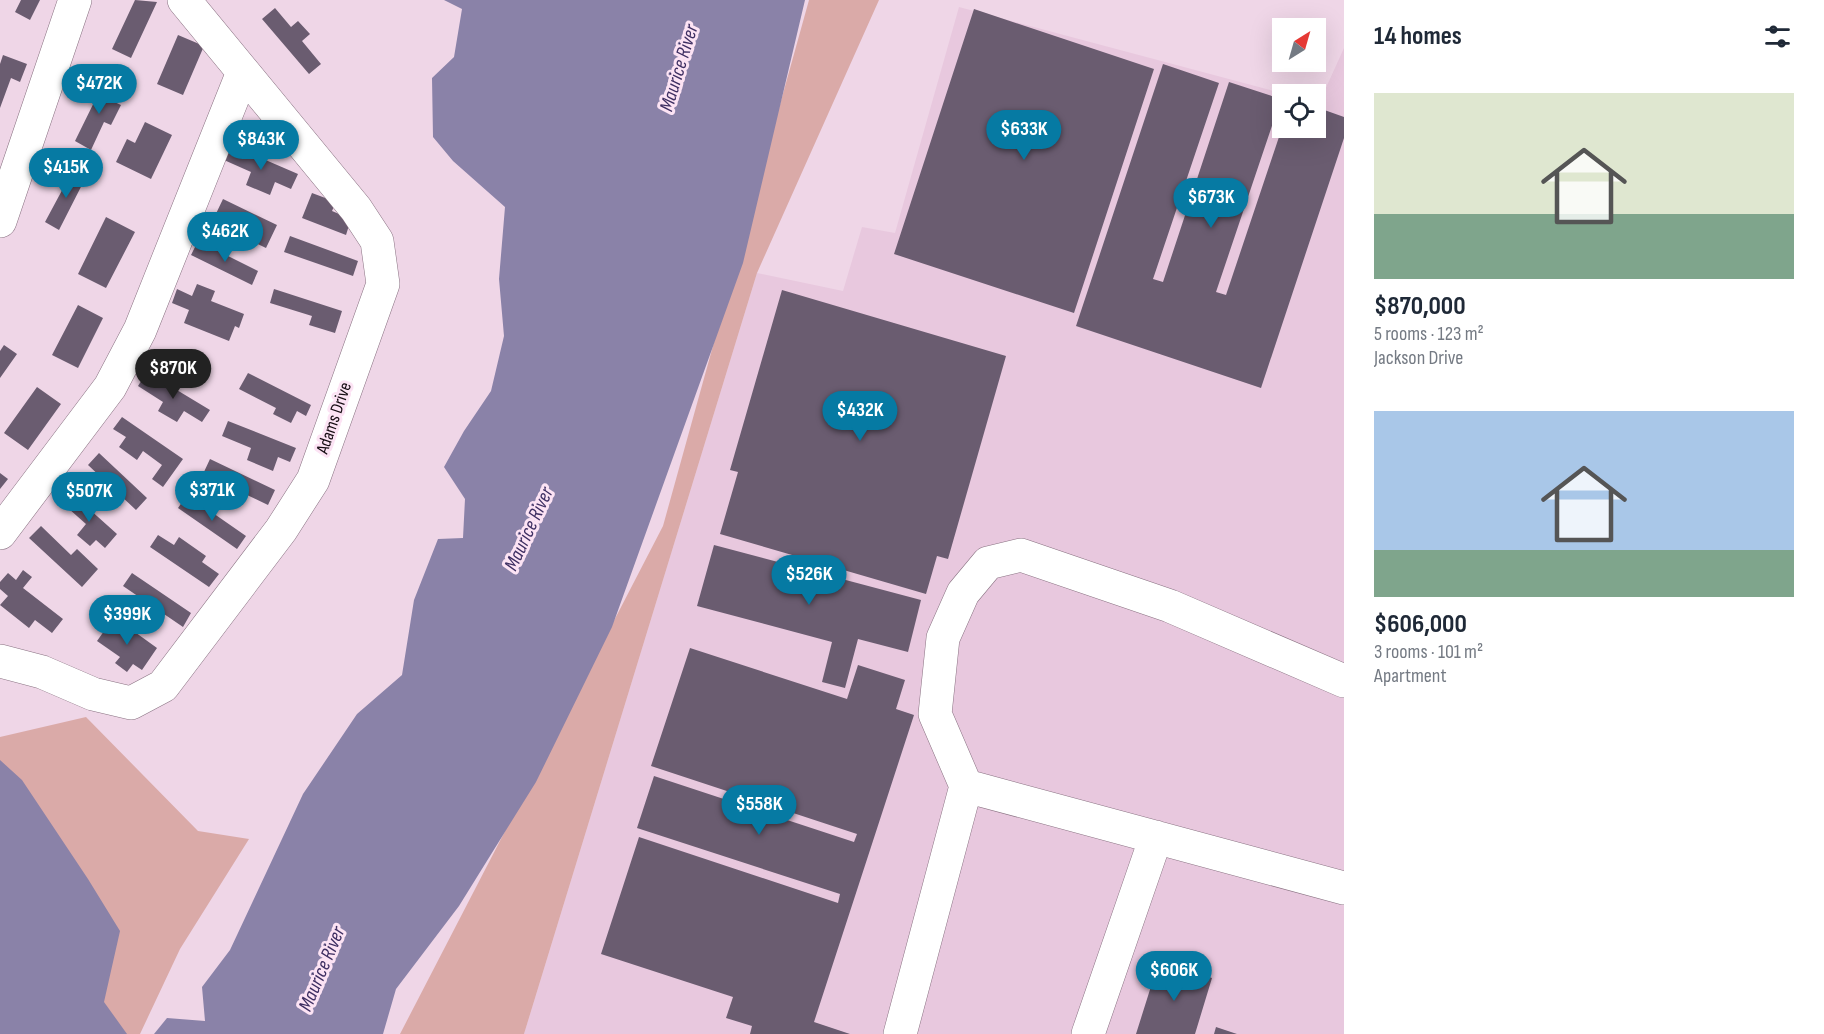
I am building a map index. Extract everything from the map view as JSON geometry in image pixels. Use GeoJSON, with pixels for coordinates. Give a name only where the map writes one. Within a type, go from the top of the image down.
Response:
{"type":"FeatureCollection","features":[{"type":"Feature","properties":{"kind":"street"},"geometry":{"type":"LineString","coordinates":[[0,221],[75,0]]}},
{"type":"Feature","properties":{"kind":"street","name":"Adams Drive"},"geometry":{"type":"LineString","coordinates":[[0,661],[42,672],[93,694],[131,703],[163,686],[281,530],[312,480],[383,284],[377,241],[356,209],[184,0]]}},
{"type":"Feature","properties":{"kind":"street"},"geometry":{"type":"LineString","coordinates":[[0,533],[110,387],[135,340],[243,72]]}},
{"type":"Feature","properties":{"kind":"street"},"geometry":{"type":"LineString","coordinates":[[900,1034],[966,786],[935,714],[943,638],[963,593],[988,562],[1021,555],[1170,606],[1344,681]]}},
{"type":"Feature","properties":{"kind":"street"},"geometry":{"type":"LineString","coordinates":[[966,786],[1344,888]]}},
{"type":"Feature","properties":{"kind":"street"},"geometry":{"type":"LineString","coordinates":[[1088,1034],[1156,837]]}},
{"type":"Feature","properties":{"kind":"shaded area"},"geometry":{"type":"Polygon","coordinates":[[[809,0],[879,0],[757,273],[524,1034],[400,1034],[663,526],[809,0]]]}},
{"type":"Feature","properties":{"kind":"shaded area"},"geometry":{"type":"Polygon","coordinates":[[[959,7],[1272,91],[1272,138],[1326,138],[1326,88],[1344,48],[1344,1034],[524,1034],[757,273],[843,291],[862,227],[895,233],[959,7]]]}},
{"type":"Feature","properties":{"kind":"shaded area"},"geometry":{"type":"Polygon","coordinates":[[[86,717],[198,831],[249,839],[180,949],[140,1034],[0,1034],[0,737],[86,717]]]}},
{"type":"Feature","properties":{"kind":"water","name":"Maurice River"},"geometry":{"type":"Polygon","coordinates":[[[444,0],[805,0],[743,263],[612,627],[536,782],[459,906],[396,989],[383,1034],[154,1034],[167,1018],[205,1021],[202,987],[230,950],[303,794],[357,714],[402,675],[414,600],[438,539],[463,538],[465,499],[444,467],[464,431],[491,391],[504,336],[499,279],[505,207],[453,161],[433,137],[432,78],[454,57],[462,9],[444,0]]]}},
{"type":"Feature","properties":{"kind":"water"},"geometry":{"type":"Polygon","coordinates":[[[0,760],[22,780],[120,931],[104,1002],[127,1034],[0,1034],[0,760]]]}},
{"type":"Feature","properties":{"kind":"building"},"geometry":{"type":"Polygon","coordinates":[[[21,0],[40,0],[30,20],[15,12],[21,0]]]}},
{"type":"Feature","properties":{"kind":"building"},"geometry":{"type":"Polygon","coordinates":[[[135,0],[157,2],[131,58],[112,49],[135,0]]]}},
{"type":"Feature","properties":{"kind":"building"},"geometry":{"type":"Polygon","coordinates":[[[275,8],[291,27],[298,21],[310,34],[302,41],[321,64],[309,74],[262,19],[275,8]]]}},
{"type":"Feature","properties":{"kind":"building"},"geometry":{"type":"Polygon","coordinates":[[[974,9],[1154,69],[1074,313],[894,254],[974,9]]]}},
{"type":"Feature","properties":{"kind":"building"},"geometry":{"type":"Polygon","coordinates":[[[178,35],[204,46],[183,95],[157,84],[178,35]]]}},
{"type":"Feature","properties":{"kind":"building"},"geometry":{"type":"Polygon","coordinates":[[[3,55],[27,64],[20,82],[11,78],[0,108],[0,64],[3,55]]]}},
{"type":"Feature","properties":{"kind":"building"},"geometry":{"type":"Polygon","coordinates":[[[1163,64],[1219,83],[1153,279],[1163,282],[1229,82],[1272,96],[1272,126],[1216,292],[1226,295],[1279,138],[1326,138],[1326,111],[1344,117],[1344,138],[1261,388],[1076,326],[1163,64]]]}},
{"type":"Feature","properties":{"kind":"building"},"geometry":{"type":"Polygon","coordinates":[[[106,78],[118,83],[110,100],[121,105],[111,125],[104,122],[91,150],[75,141],[106,78]]]}},
{"type":"Feature","properties":{"kind":"building"},"geometry":{"type":"Polygon","coordinates":[[[145,122],[172,135],[151,179],[116,162],[127,139],[135,143],[145,122]]]}},
{"type":"Feature","properties":{"kind":"building"},"geometry":{"type":"Polygon","coordinates":[[[231,145],[298,174],[291,189],[275,182],[270,195],[246,185],[251,172],[224,160],[231,145]]]}},
{"type":"Feature","properties":{"kind":"building"},"geometry":{"type":"Polygon","coordinates":[[[74,168],[87,175],[59,230],[45,222],[74,168]]]}},
{"type":"Feature","properties":{"kind":"building"},"geometry":{"type":"Polygon","coordinates":[[[312,193],[336,202],[332,211],[351,219],[346,235],[302,218],[312,193]]]}},
{"type":"Feature","properties":{"kind":"building"},"geometry":{"type":"Polygon","coordinates":[[[223,199],[277,225],[266,248],[212,222],[223,199]]]}},
{"type":"Feature","properties":{"kind":"building"},"geometry":{"type":"Polygon","coordinates":[[[106,217],[135,232],[106,288],[78,274],[106,217]]]}},
{"type":"Feature","properties":{"kind":"building"},"geometry":{"type":"Polygon","coordinates":[[[290,236],[358,261],[353,276],[284,252],[290,236]]]}},
{"type":"Feature","properties":{"kind":"building"},"geometry":{"type":"Polygon","coordinates":[[[198,241],[258,271],[252,285],[191,255],[198,241]]]}},
{"type":"Feature","properties":{"kind":"building"},"geometry":{"type":"Polygon","coordinates":[[[197,284],[215,291],[211,301],[244,314],[239,328],[235,326],[229,341],[184,323],[189,310],[172,303],[177,289],[192,296],[197,284]]]}},
{"type":"Feature","properties":{"kind":"building"},"geometry":{"type":"Polygon","coordinates":[[[274,289],[342,311],[335,333],[309,325],[312,316],[270,303],[274,289]]]}},
{"type":"Feature","properties":{"kind":"building"},"geometry":{"type":"Polygon","coordinates":[[[782,290],[1006,356],[948,559],[937,556],[926,594],[720,534],[738,472],[730,470],[782,290]]]}},
{"type":"Feature","properties":{"kind":"building"},"geometry":{"type":"Polygon","coordinates":[[[78,305],[103,318],[78,368],[52,355],[78,305]]]}},
{"type":"Feature","properties":{"kind":"building"},"geometry":{"type":"Polygon","coordinates":[[[4,345],[17,354],[0,378],[0,351],[4,345]]]}},
{"type":"Feature","properties":{"kind":"building"},"geometry":{"type":"Polygon","coordinates":[[[147,372],[210,410],[202,422],[184,411],[177,422],[158,411],[163,402],[138,386],[147,372]]]}},
{"type":"Feature","properties":{"kind":"building"},"geometry":{"type":"Polygon","coordinates":[[[248,373],[311,405],[306,416],[297,411],[291,423],[273,414],[276,408],[239,389],[248,373]]]}},
{"type":"Feature","properties":{"kind":"building"},"geometry":{"type":"Polygon","coordinates":[[[37,387],[61,404],[28,450],[4,433],[37,387]]]}},
{"type":"Feature","properties":{"kind":"building"},"geometry":{"type":"Polygon","coordinates":[[[122,417],[183,459],[163,487],[152,479],[162,465],[143,451],[137,460],[119,447],[126,437],[113,429],[122,417]]]}},
{"type":"Feature","properties":{"kind":"building"},"geometry":{"type":"Polygon","coordinates":[[[228,421],[296,448],[290,462],[278,457],[273,471],[247,460],[251,448],[222,436],[228,421]]]}},
{"type":"Feature","properties":{"kind":"building"},"geometry":{"type":"Polygon","coordinates":[[[99,453],[147,498],[136,510],[88,465],[99,453]]]}},
{"type":"Feature","properties":{"kind":"building"},"geometry":{"type":"Polygon","coordinates":[[[210,459],[275,490],[268,505],[203,474],[210,459]]]}},
{"type":"Feature","properties":{"kind":"building"},"geometry":{"type":"Polygon","coordinates":[[[0,473],[8,479],[0,489],[0,473]]]}},
{"type":"Feature","properties":{"kind":"building"},"geometry":{"type":"Polygon","coordinates":[[[69,491],[117,534],[105,548],[96,540],[90,546],[77,535],[86,524],[60,501],[69,491]]]}},
{"type":"Feature","properties":{"kind":"building"},"geometry":{"type":"Polygon","coordinates":[[[187,495],[246,536],[237,549],[178,508],[187,495]]]}},
{"type":"Feature","properties":{"kind":"building"},"geometry":{"type":"Polygon","coordinates":[[[41,526],[71,555],[77,549],[98,569],[82,587],[29,538],[41,526]]]}},
{"type":"Feature","properties":{"kind":"building"},"geometry":{"type":"Polygon","coordinates":[[[158,535],[174,545],[179,537],[206,556],[202,562],[219,574],[209,587],[150,547],[158,535]]]}},
{"type":"Feature","properties":{"kind":"building"},"geometry":{"type":"Polygon","coordinates":[[[714,545],[921,600],[908,652],[858,639],[845,688],[822,682],[832,642],[697,606],[714,545]]]}},
{"type":"Feature","properties":{"kind":"building"},"geometry":{"type":"Polygon","coordinates":[[[23,570],[32,577],[23,588],[63,619],[52,633],[35,620],[29,628],[0,605],[8,596],[0,589],[0,582],[8,573],[16,580],[23,570]]]}},
{"type":"Feature","properties":{"kind":"building"},"geometry":{"type":"Polygon","coordinates":[[[132,573],[191,613],[183,627],[123,586],[132,573]]]}},
{"type":"Feature","properties":{"kind":"building"},"geometry":{"type":"Polygon","coordinates":[[[114,617],[157,648],[142,670],[133,664],[127,672],[115,663],[120,657],[97,641],[114,617]]]}},
{"type":"Feature","properties":{"kind":"building"},"geometry":{"type":"Polygon","coordinates":[[[690,648],[847,699],[858,665],[905,680],[896,709],[914,715],[814,1022],[850,1034],[750,1034],[752,1026],[726,1018],[733,997],[601,954],[639,837],[838,903],[840,894],[637,828],[654,776],[854,842],[857,834],[651,766],[690,648]]]}},
{"type":"Feature","properties":{"kind":"building"},"geometry":{"type":"Polygon","coordinates":[[[1159,961],[1212,978],[1195,1034],[1136,1034],[1159,961]]]}},
{"type":"Feature","properties":{"kind":"building"},"geometry":{"type":"Polygon","coordinates":[[[1216,1027],[1237,1034],[1214,1034],[1216,1027]]]}}]}
